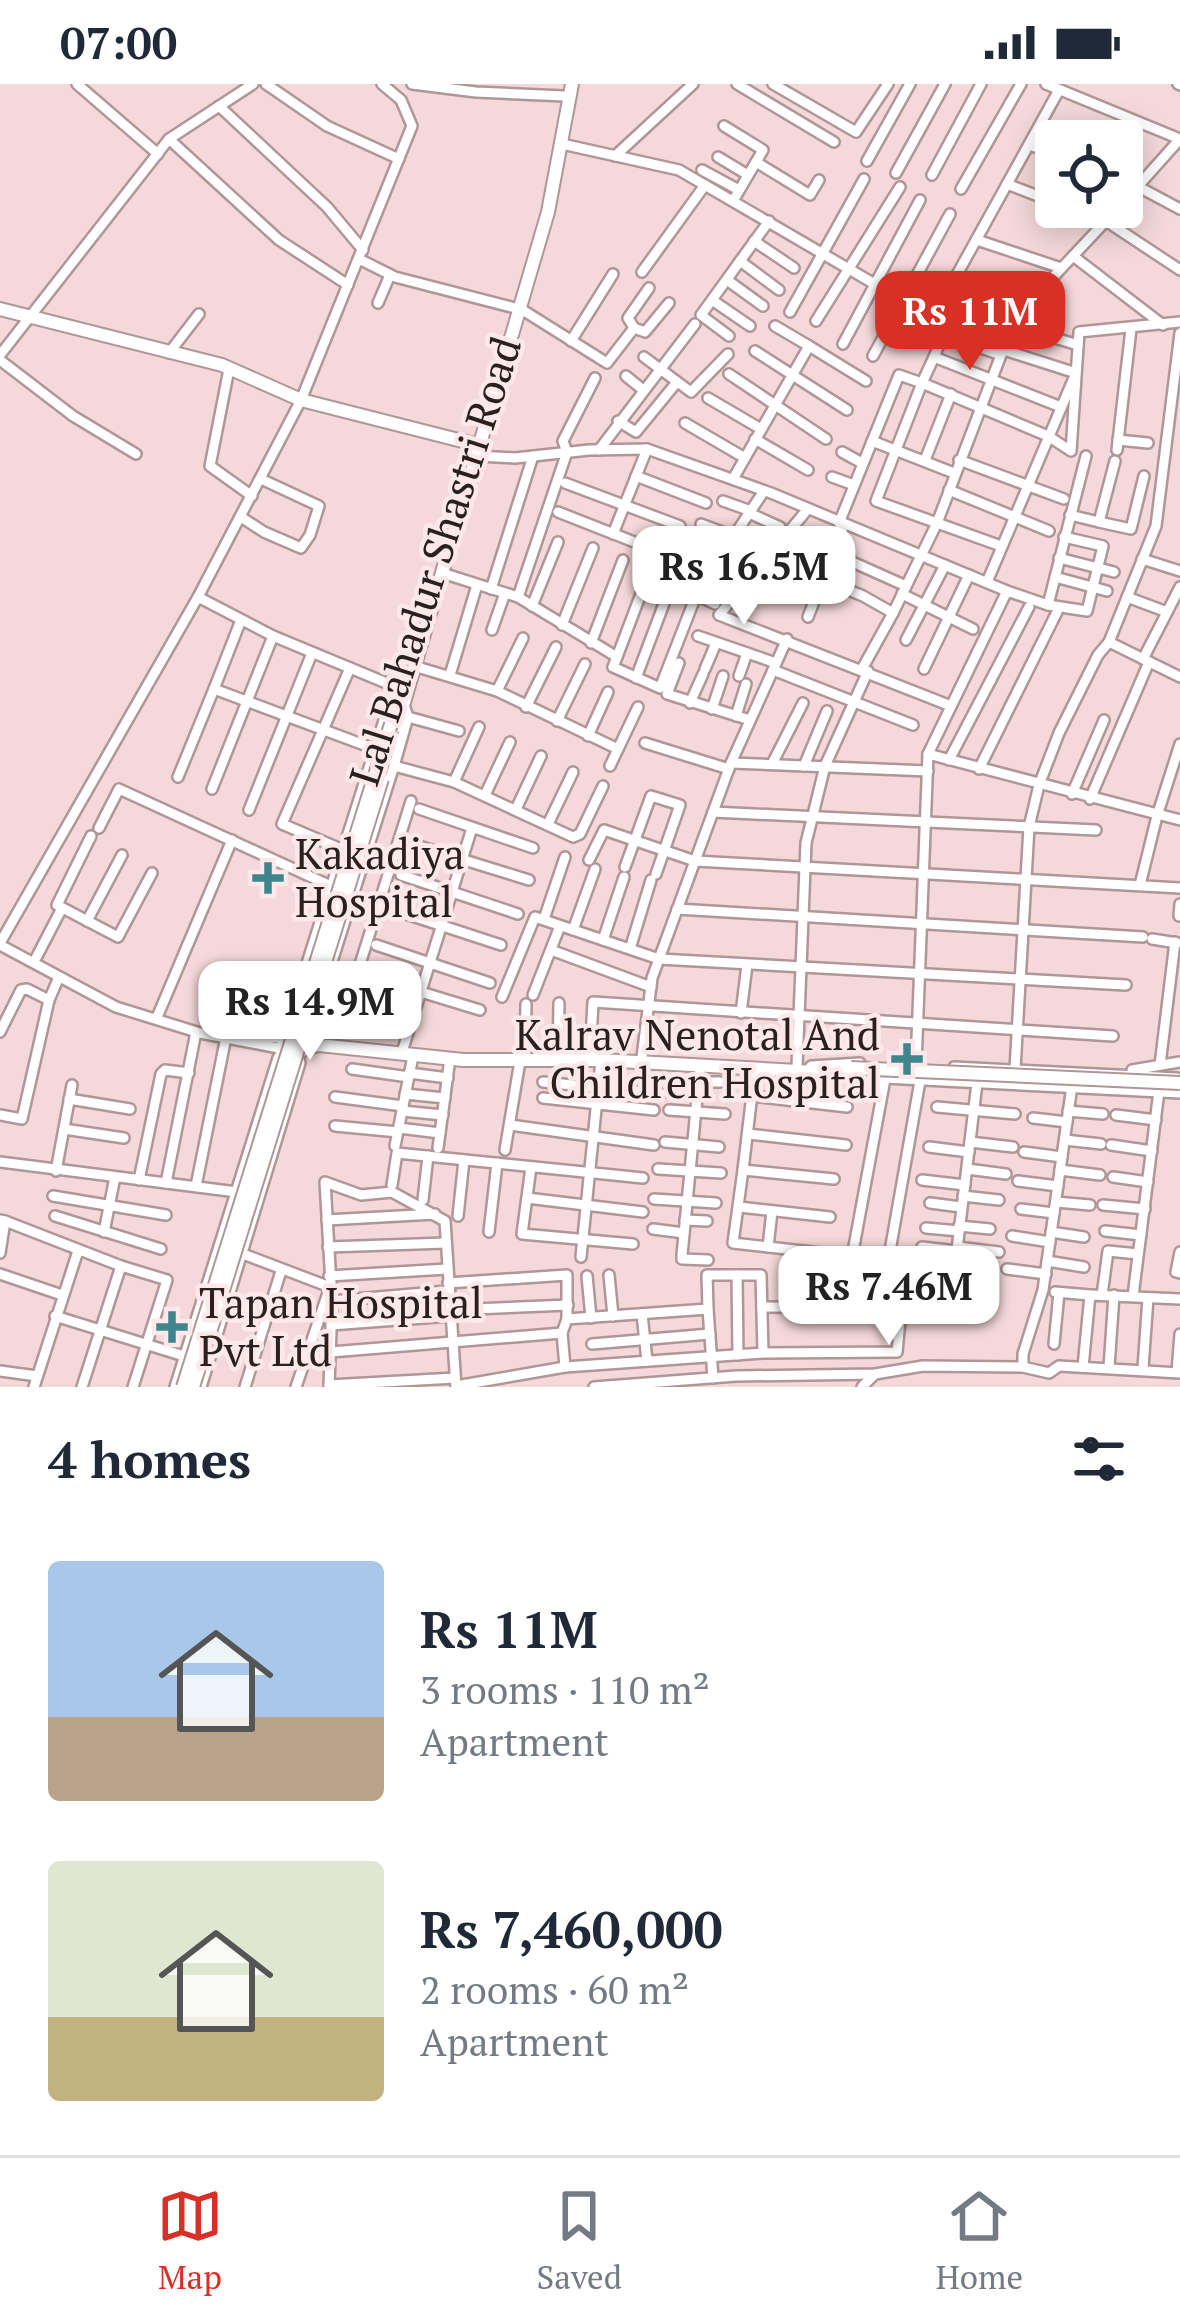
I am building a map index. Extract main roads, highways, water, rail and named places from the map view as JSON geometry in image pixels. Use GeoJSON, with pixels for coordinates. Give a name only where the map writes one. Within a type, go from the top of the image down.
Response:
{"type":"FeatureCollection","features":[{"type":"Feature","properties":{"kind":"main road"},"geometry":{"type":"LineString","coordinates":[[518,308],[562,144],[567,88]]}},
{"type":"Feature","properties":{"kind":"main road","name":"Lal Bahadur Shastri Road"},"geometry":{"type":"LineString","coordinates":[[401,708],[518,308],[567,88]]}},
{"type":"Feature","properties":{"kind":"main road"},"geometry":{"type":"LineString","coordinates":[[0,309],[230,369],[302,400],[479,448],[197,1387]]}},
{"type":"Feature","properties":{"kind":"main road"},"geometry":{"type":"LineString","coordinates":[[179,1387],[401,708]]}},
{"type":"Feature","properties":{"kind":"main road"},"geometry":{"type":"LineString","coordinates":[[293,1043],[523,1059],[595,1059]]}},
{"type":"Feature","properties":{"kind":"main road"},"geometry":{"type":"LineString","coordinates":[[408,1052],[450,1058],[642,1060],[1180,1086]]}},
{"type":"Feature","properties":{"kind":"main road"},"geometry":{"type":"LineString","coordinates":[[642,1060],[699,1074],[806,1068]]}},
{"type":"Feature","properties":{"kind":"place","name":"Kakadiya Hospital"},"geometry":{"type":"Point","coordinates":[268,878]}},
{"type":"Feature","properties":{"kind":"place","name":"Kalrav Nenotal And Children Hospital"},"geometry":{"type":"Point","coordinates":[907,1059]}},
{"type":"Feature","properties":{"kind":"place","name":"Tapan Hospital Pvt Ltd"},"geometry":{"type":"Point","coordinates":[172,1327]}}]}
